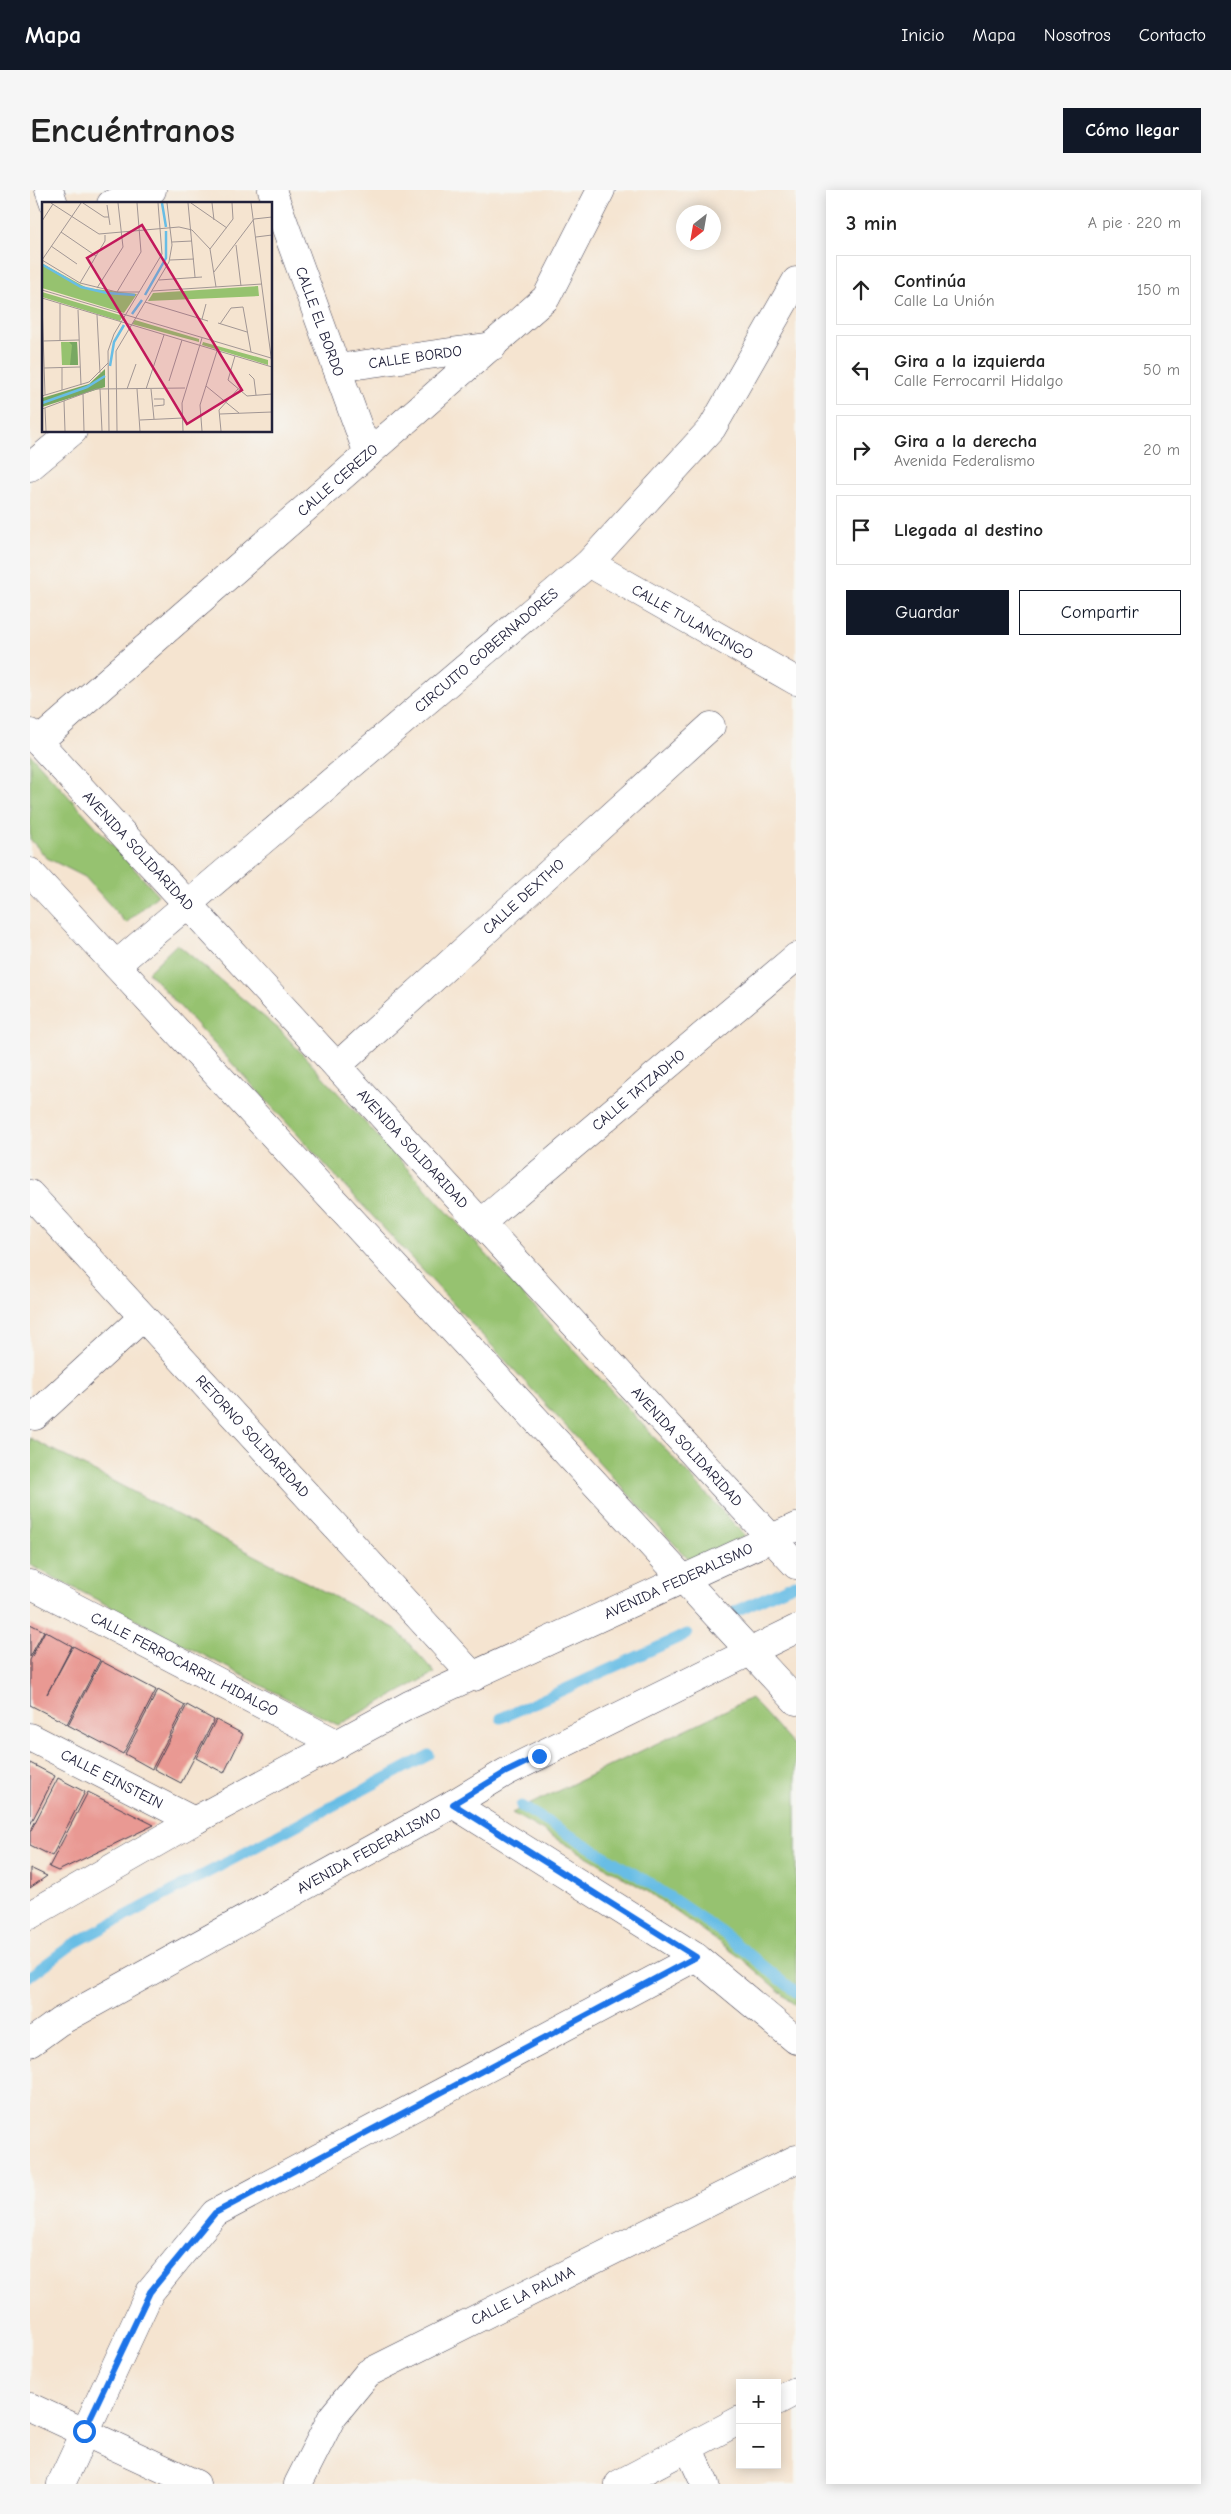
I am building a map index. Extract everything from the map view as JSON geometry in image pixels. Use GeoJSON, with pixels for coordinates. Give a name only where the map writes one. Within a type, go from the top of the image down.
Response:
{"type":"FeatureCollection","features":[{"type":"Feature","properties":{"kind":"street"},"geometry":{"type":"LineString","coordinates":[[49,190],[53,202]]}},
{"type":"Feature","properties":{"kind":"street"},"geometry":{"type":"LineString","coordinates":[[117,202],[152,190]]}},
{"type":"Feature","properties":{"kind":"street","name":"CALLE EL BORDO"},"geometry":{"type":"LineString","coordinates":[[272,190],[368,454]]}},
{"type":"Feature","properties":{"kind":"street","name":"CALLE CEREZO"},"geometry":{"type":"LineString","coordinates":[[34,738],[368,454],[546,298],[601,190]]}},
{"type":"Feature","properties":{"kind":"street","name":"CIRCUITO GOBERNADORES"},"geometry":{"type":"LineString","coordinates":[[116,965],[588,563],[712,428],[796,281]]}},
{"type":"Feature","properties":{"kind":"street","name":"CALLE BORDO"},"geometry":{"type":"LineString","coordinates":[[337,368],[493,346]]}},
{"type":"Feature","properties":{"kind":"street"},"geometry":{"type":"LineString","coordinates":[[30,468],[72,432]]}},
{"type":"Feature","properties":{"kind":"street","name":"CALLE TULANCINGO"},"geometry":{"type":"LineString","coordinates":[[588,563],[796,681]]}},
{"type":"Feature","properties":{"kind":"street","name":"CALLE DEXTHO"},"geometry":{"type":"LineString","coordinates":[[337,1066],[711,726]]}},
{"type":"Feature","properties":{"kind":"street","name":"AVENIDA SOLIDARIDAD"},"geometry":{"type":"LineString","coordinates":[[34,738],[796,1565]]}},
{"type":"Feature","properties":{"kind":"street"},"geometry":{"type":"LineString","coordinates":[[30,872],[796,1701]]}},
{"type":"Feature","properties":{"kind":"street","name":"CALLE TATZADHO"},"geometry":{"type":"LineString","coordinates":[[482,1223],[796,957]]}},
{"type":"Feature","properties":{"kind":"street","name":"RETORNO SOLIDARIDAD"},"geometry":{"type":"LineString","coordinates":[[30,1194],[474,1677]]}},
{"type":"Feature","properties":{"kind":"street"},"geometry":{"type":"LineString","coordinates":[[34,1416],[143,1317]]}},
{"type":"Feature","properties":{"kind":"street","name":"AVENIDA FEDERALISMO"},"geometry":{"type":"LineString","coordinates":[[30,1915],[194,1821],[409,1705],[474,1677],[681,1578],[796,1527]]}},
{"type":"Feature","properties":{"kind":"street","name":"CALLE FERROCARRIL HIDALGO"},"geometry":{"type":"LineString","coordinates":[[30,1584],[338,1744]]}},
{"type":"Feature","properties":{"kind":"street","name":"AVENIDA FEDERALISMO"},"geometry":{"type":"LineString","coordinates":[[30,2044],[60,2022],[453,1804],[506,1772],[796,1629]]}},
{"type":"Feature","properties":{"kind":"street","name":"CALLE EINSTEIN"},"geometry":{"type":"LineString","coordinates":[[30,1737],[194,1821]]}},
{"type":"Feature","properties":{"kind":"street"},"geometry":{"type":"LineString","coordinates":[[453,1804],[696,1957],[796,2040]]}},
{"type":"Feature","properties":{"kind":"street"},"geometry":{"type":"LineString","coordinates":[[61,2484],[150,2292],[215,2213],[696,1957]]}},
{"type":"Feature","properties":{"kind":"street","name":"CALLE LA PALMA"},"geometry":{"type":"LineString","coordinates":[[298,2484],[332,2417],[368,2373],[796,2159]]}},
{"type":"Feature","properties":{"kind":"street"},"geometry":{"type":"LineString","coordinates":[[781,2398],[796,2391]]}},
{"type":"Feature","properties":{"kind":"street"},"geometry":{"type":"LineString","coordinates":[[30,2407],[196,2484]]}},
{"type":"Feature","properties":{"kind":"street"},"geometry":{"type":"LineString","coordinates":[[619,2484],[736,2422]]}},
{"type":"Feature","properties":{"kind":"street"},"geometry":{"type":"LineString","coordinates":[[688,2447],[705,2484]]}},
{"type":"Feature","properties":{"kind":"green space"},"geometry":{"type":"Polygon","coordinates":[[[30,754],[158,895],[126,923],[85,877],[47,858],[30,839],[30,754]]]}},
{"type":"Feature","properties":{"kind":"green space"},"geometry":{"type":"Polygon","coordinates":[[[177,944],[281,1031],[745,1536],[689,1560],[148,972],[177,944]]]}},
{"type":"Feature","properties":{"kind":"green space"},"geometry":{"type":"Polygon","coordinates":[[[30,1438],[396,1629],[435,1673],[338,1725],[30,1565],[30,1438]]]}},
{"type":"Feature","properties":{"kind":"green space"},"geometry":{"type":"Polygon","coordinates":[[[751,1698],[796,1748],[796,2006],[741,1958],[647,1891],[512,1813],[751,1698]]]}},
{"type":"Feature","properties":{"kind":"building"},"geometry":{"type":"Polygon","coordinates":[[[30,1624],[44,1631],[30,1657],[30,1624]]]}},
{"type":"Feature","properties":{"kind":"building"},"geometry":{"type":"Polygon","coordinates":[[[45,1631],[72,1646],[47,1694],[73,1646],[100,1660],[67,1724],[30,1705],[30,1660],[45,1631]]]}},
{"type":"Feature","properties":{"kind":"building"},"geometry":{"type":"Polygon","coordinates":[[[101,1661],[156,1690],[123,1754],[68,1725],[101,1661]]]}},
{"type":"Feature","properties":{"kind":"building"},"geometry":{"type":"Polygon","coordinates":[[[158,1690],[185,1705],[152,1769],[125,1754],[158,1690]]]}},
{"type":"Feature","properties":{"kind":"building"},"geometry":{"type":"Polygon","coordinates":[[[187,1705],[214,1720],[181,1783],[154,1769],[187,1705]]]}},
{"type":"Feature","properties":{"kind":"building"},"geometry":{"type":"Polygon","coordinates":[[[216,1720],[243,1734],[224,1773],[196,1758],[216,1720]]]}},
{"type":"Feature","properties":{"kind":"building"},"geometry":{"type":"Polygon","coordinates":[[[30,1763],[55,1776],[30,1825],[30,1763]]]}},
{"type":"Feature","properties":{"kind":"building"},"geometry":{"type":"Polygon","coordinates":[[[58,1778],[85,1792],[52,1856],[30,1845],[30,1832],[58,1778]]]}},
{"type":"Feature","properties":{"kind":"building"},"geometry":{"type":"Polygon","coordinates":[[[88,1792],[154,1825],[58,1871],[49,1867],[88,1792]]]}},
{"type":"Feature","properties":{"kind":"building"},"geometry":{"type":"Polygon","coordinates":[[[30,1868],[47,1876],[30,1888],[30,1868]]]}},
{"type":"Feature","properties":{"kind":"waterway"},"geometry":{"type":"LineString","coordinates":[[736,1611],[795,1584]]}},
{"type":"Feature","properties":{"kind":"waterway"},"geometry":{"type":"LineString","coordinates":[[501,1718],[687,1634]]}},
{"type":"Feature","properties":{"kind":"waterway"},"geometry":{"type":"LineString","coordinates":[[30,1976],[73,1944],[429,1755]]}},
{"type":"Feature","properties":{"kind":"waterway"},"geometry":{"type":"LineString","coordinates":[[521,1806],[648,1882],[723,1933],[796,1992]]}},
{"type":"Feature","properties":{"kind":"route"},"geometry":{"type":"LineString","coordinates":[[84,2431],[150,2292],[215,2213],[696,1957],[453,1804],[506,1772],[539,1756]]}}]}
